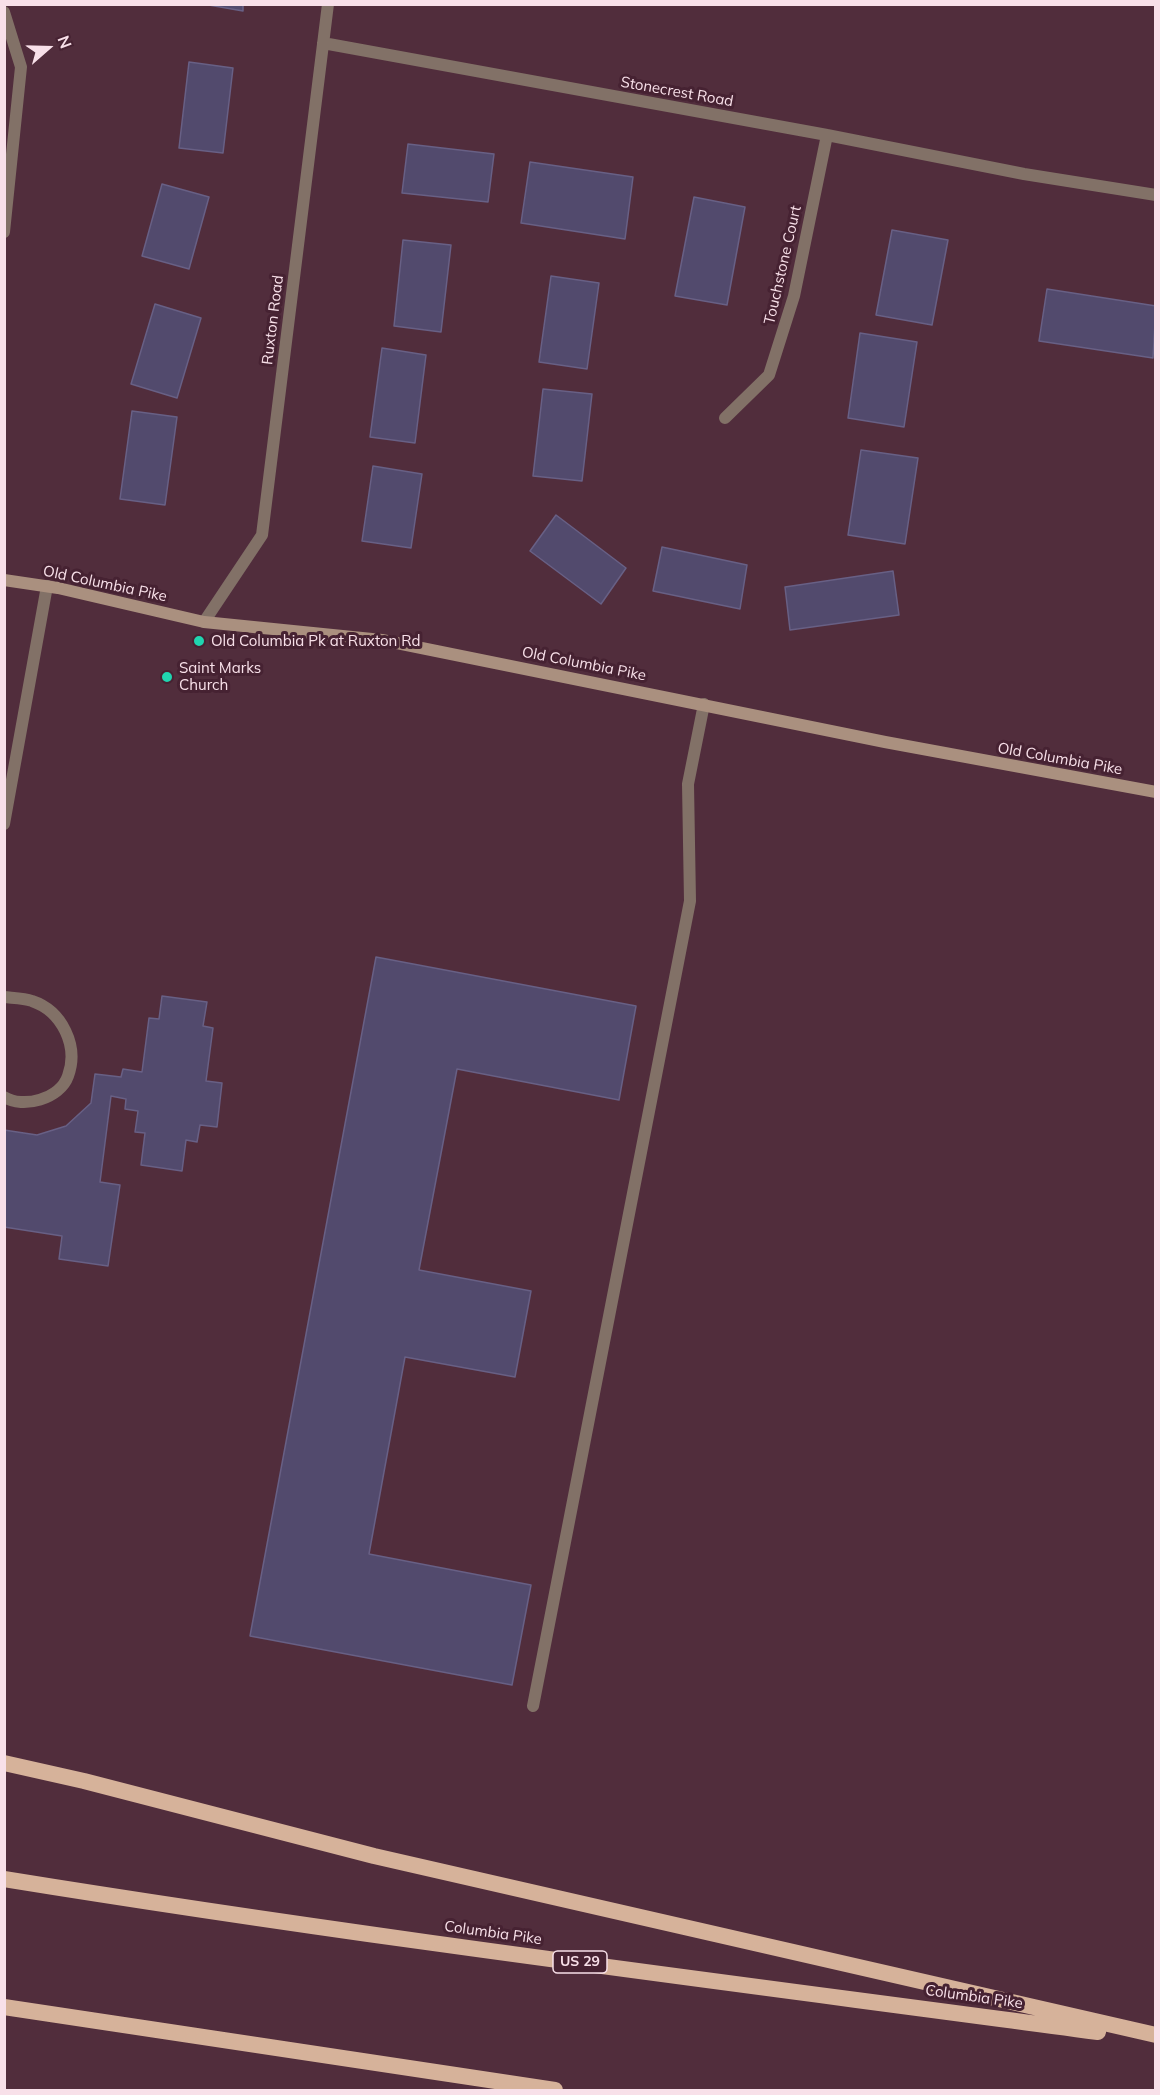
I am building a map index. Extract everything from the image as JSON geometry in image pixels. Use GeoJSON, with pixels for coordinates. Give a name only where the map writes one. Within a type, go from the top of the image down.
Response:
{"type":"FeatureCollection","features":[{"type":"Feature","properties":{"kind":"highway"},"geometry":{"type":"LineString","coordinates":[[4,1763],[84,1780],[374,1856],[1155,2037]]}},
{"type":"Feature","properties":{"kind":"highway","name":"Columbia Pike"},"geometry":{"type":"LineString","coordinates":[[4,1879],[173,1906],[443,1944],[1155,2037]]}},
{"type":"Feature","properties":{"kind":"highway"},"geometry":{"type":"LineString","coordinates":[[4,2007],[555,2091]]}},
{"type":"Feature","properties":{"kind":"main road","name":"Old Columbia Pike"},"geometry":{"type":"LineString","coordinates":[[4,580],[47,586],[204,622],[382,640],[885,742],[1155,792]]}},
{"type":"Feature","properties":{"kind":"street","name":"Ruxton Road"},"geometry":{"type":"LineString","coordinates":[[204,622],[262,535],[328,4]]}},
{"type":"Feature","properties":{"kind":"street"},"geometry":{"type":"LineString","coordinates":[[4,12],[21,67],[4,232]]}},
{"type":"Feature","properties":{"kind":"street","name":"Stonecrest Road"},"geometry":{"type":"LineString","coordinates":[[323,43],[827,135],[1024,174],[1155,195]]}},
{"type":"Feature","properties":{"kind":"street","name":"Touchstone Court"},"geometry":{"type":"LineString","coordinates":[[725,418],[769,375],[794,296],[827,135]]}},
{"type":"Feature","properties":{"kind":"street"},"geometry":{"type":"LineString","coordinates":[[4,824],[47,586]]}},
{"type":"Feature","properties":{"kind":"street"},"geometry":{"type":"LineString","coordinates":[[533,1706],[690,901],[688,784],[704,704]]}},
{"type":"Feature","properties":{"kind":"street"},"geometry":{"type":"LineString","coordinates":[[4,997],[32,1001],[59,1017],[71,1046],[68,1077],[54,1093],[33,1103],[10,1101],[4,1097]]}},
{"type":"Feature","properties":{"kind":"building"},"geometry":{"type":"Polygon","coordinates":[[[203,4],[243,4],[243,11],[203,4]]]}},
{"type":"Feature","properties":{"kind":"building"},"geometry":{"type":"Polygon","coordinates":[[[189,62],[233,68],[223,153],[179,148],[189,62]]]}},
{"type":"Feature","properties":{"kind":"building"},"geometry":{"type":"Polygon","coordinates":[[[408,144],[494,154],[488,202],[402,193],[408,144]]]}},
{"type":"Feature","properties":{"kind":"building"},"geometry":{"type":"Polygon","coordinates":[[[530,162],[633,177],[625,239],[521,223],[530,162]]]}},
{"type":"Feature","properties":{"kind":"building"},"geometry":{"type":"Polygon","coordinates":[[[162,184],[209,197],[189,269],[142,256],[162,184]]]}},
{"type":"Feature","properties":{"kind":"building"},"geometry":{"type":"Polygon","coordinates":[[[694,197],[745,207],[727,305],[675,296],[694,197]]]}},
{"type":"Feature","properties":{"kind":"building"},"geometry":{"type":"Polygon","coordinates":[[[892,230],[948,240],[932,325],[876,315],[892,230]]]}},
{"type":"Feature","properties":{"kind":"building"},"geometry":{"type":"Polygon","coordinates":[[[403,240],[451,245],[441,332],[394,326],[403,240]]]}},
{"type":"Feature","properties":{"kind":"building"},"geometry":{"type":"Polygon","coordinates":[[[551,276],[599,283],[587,369],[539,362],[551,276]]]}},
{"type":"Feature","properties":{"kind":"building"},"geometry":{"type":"Polygon","coordinates":[[[1047,289],[1156,306],[1153,358],[1039,341],[1047,289]]]}},
{"type":"Feature","properties":{"kind":"building"},"geometry":{"type":"Polygon","coordinates":[[[155,304],[201,318],[177,398],[131,384],[155,304]]]}},
{"type":"Feature","properties":{"kind":"building"},"geometry":{"type":"Polygon","coordinates":[[[860,333],[917,342],[904,427],[848,418],[860,333]]]}},
{"type":"Feature","properties":{"kind":"building"},"geometry":{"type":"Polygon","coordinates":[[[382,348],[426,355],[415,443],[370,437],[382,348]]]}},
{"type":"Feature","properties":{"kind":"building"},"geometry":{"type":"Polygon","coordinates":[[[543,389],[592,394],[582,481],[533,476],[543,389]]]}},
{"type":"Feature","properties":{"kind":"building"},"geometry":{"type":"Polygon","coordinates":[[[132,411],[177,417],[165,505],[120,499],[132,411]]]}},
{"type":"Feature","properties":{"kind":"building"},"geometry":{"type":"Polygon","coordinates":[[[861,450],[918,458],[905,544],[848,535],[861,450]]]}},
{"type":"Feature","properties":{"kind":"building"},"geometry":{"type":"Polygon","coordinates":[[[373,466],[422,474],[411,548],[362,541],[373,466]]]}},
{"type":"Feature","properties":{"kind":"building"},"geometry":{"type":"Polygon","coordinates":[[[556,515],[626,568],[601,604],[530,551],[556,515]]]}},
{"type":"Feature","properties":{"kind":"building"},"geometry":{"type":"Polygon","coordinates":[[[662,547],[747,565],[740,609],[653,591],[662,547]]]}},
{"type":"Feature","properties":{"kind":"building"},"geometry":{"type":"Polygon","coordinates":[[[893,571],[899,615],[790,630],[785,587],[893,571]]]}},
{"type":"Feature","properties":{"kind":"building"},"geometry":{"type":"Polygon","coordinates":[[[376,957],[636,1006],[619,1100],[457,1069],[419,1270],[531,1291],[515,1377],[405,1357],[369,1554],[531,1585],[512,1685],[250,1636],[376,957]]]}},
{"type":"Feature","properties":{"kind":"building"},"geometry":{"type":"Polygon","coordinates":[[[162,996],[207,1002],[203,1026],[213,1028],[206,1081],[222,1083],[217,1127],[200,1125],[197,1142],[186,1140],[182,1171],[141,1165],[145,1133],[135,1132],[138,1111],[125,1109],[126,1099],[111,1096],[100,1182],[120,1185],[108,1266],[59,1259],[62,1236],[4,1227],[4,1130],[37,1135],[66,1126],[91,1103],[95,1074],[121,1077],[123,1069],[142,1072],[149,1018],[159,1019],[162,996]]]}},
{"type":"Feature","properties":{"kind":"place","name":"Old Columbia Pk at Ruxton Rd"},"geometry":{"type":"Point","coordinates":[199,641]}},
{"type":"Feature","properties":{"kind":"place","name":"Saint Marks Church"},"geometry":{"type":"Point","coordinates":[167,677]}}]}
